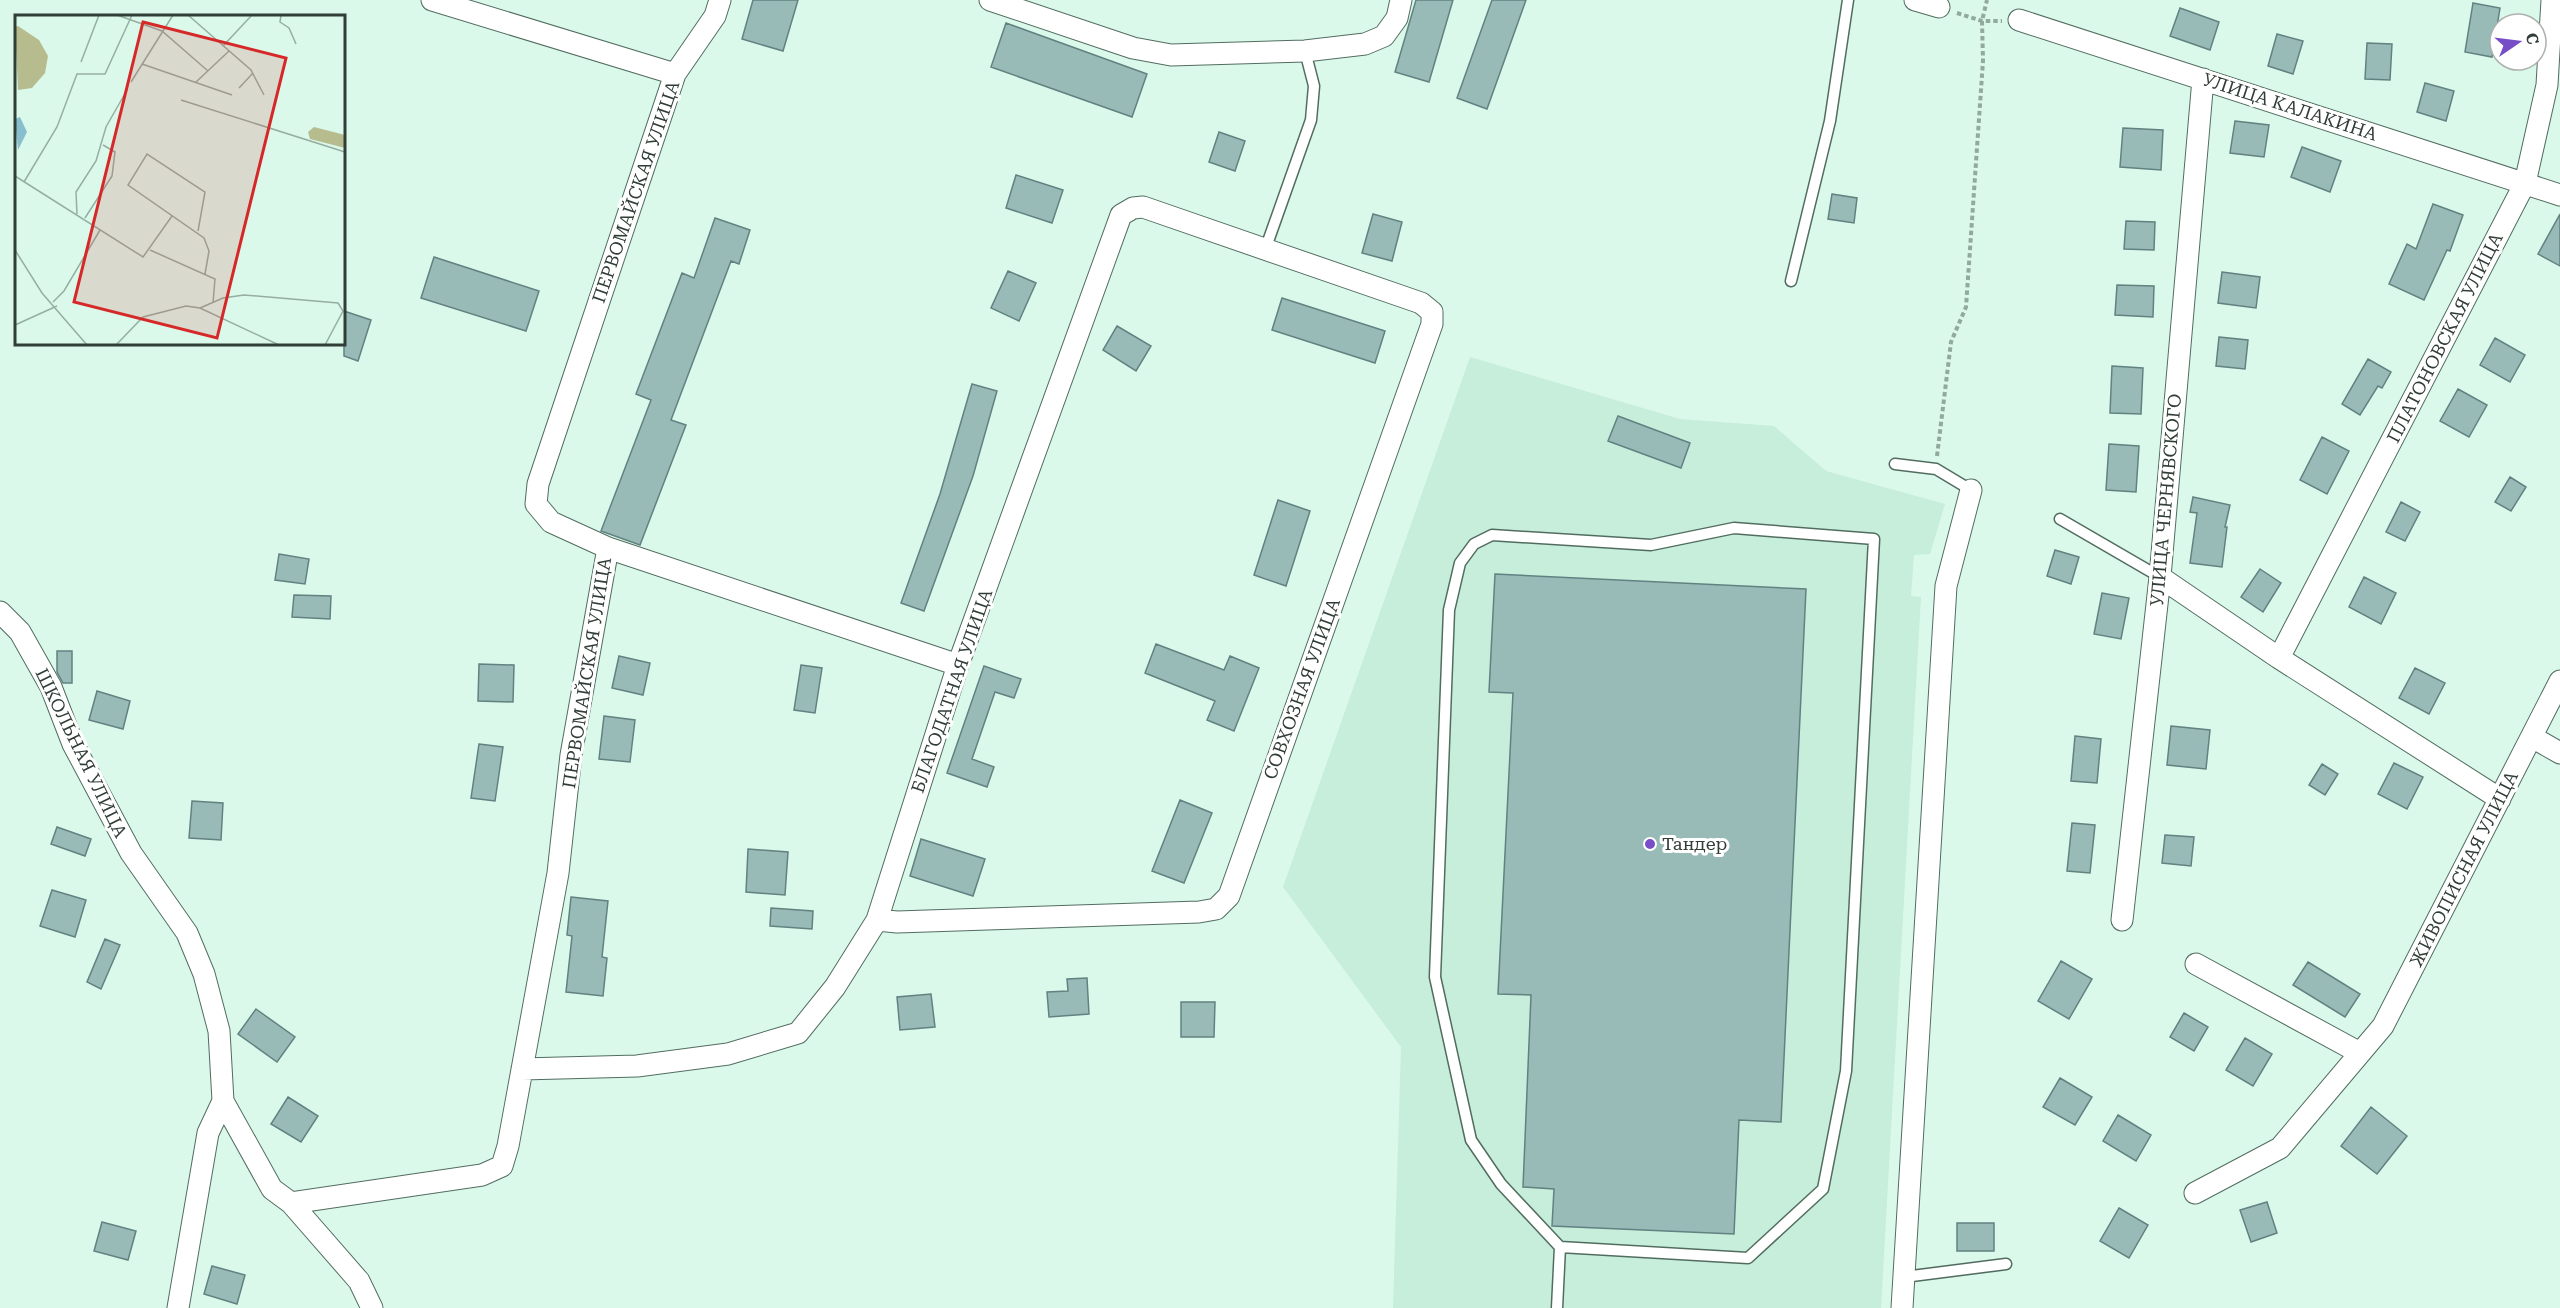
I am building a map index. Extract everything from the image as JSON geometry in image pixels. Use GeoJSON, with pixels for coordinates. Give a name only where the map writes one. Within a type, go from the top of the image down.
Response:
{"type":"FeatureCollection","features":[{"type":"Feature","properties":{"kind":"street"},"geometry":{"type":"LineString","coordinates":[[432,0],[675,74]]}},
{"type":"Feature","properties":{"kind":"street","name":"ПЕРВОМАЙСКАЯ УЛИЦА"},"geometry":{"type":"LineString","coordinates":[[291,1203],[482,1175],[502,1166],[508,1146],[558,873],[571,755],[608,548],[551,522],[537,504],[538,484],[675,74],[715,16],[720,0]]}},
{"type":"Feature","properties":{"kind":"street"},"geometry":{"type":"LineString","coordinates":[[990,0],[1133,48],[1171,55],[1305,51],[1365,44],[1384,36],[1397,18],[1401,0]]}},
{"type":"Feature","properties":{"kind":"street"},"geometry":{"type":"LineString","coordinates":[[1915,0],[1939,7]]}},
{"type":"Feature","properties":{"kind":"street","name":"ПЛАТОНОВСКАЯ УЛИЦА"},"geometry":{"type":"LineString","coordinates":[[2279,658],[2525,183],[2553,84],[2552,0]]}},
{"type":"Feature","properties":{"kind":"street","name":"УЛИЦА КАЛАКИНА"},"geometry":{"type":"LineString","coordinates":[[2019,20],[2560,195]]}},
{"type":"Feature","properties":{"kind":"street","name":"УЛИЦА ЧЕРНЯВСКОГО"},"geometry":{"type":"LineString","coordinates":[[2122,920],[2160,577],[2202,79]]}},
{"type":"Feature","properties":{"kind":"street","name":"БЛАГОДАТНАЯ УЛИЦА"},"geometry":{"type":"LineString","coordinates":[[522,1069],[637,1066],[728,1054],[798,1033],[835,987],[876,920],[958,665],[1122,215],[1133,208],[1143,207],[1265,250]]}},
{"type":"Feature","properties":{"kind":"street","name":"СОВХОЗНАЯ УЛИЦА"},"geometry":{"type":"LineString","coordinates":[[876,920],[897,922],[1199,912],[1216,909],[1229,896],[1432,324],[1432,312],[1421,303],[1265,250]]}},
{"type":"Feature","properties":{"kind":"street"},"geometry":{"type":"LineString","coordinates":[[1902,1308],[1946,586],[1971,490]]}},
{"type":"Feature","properties":{"kind":"street"},"geometry":{"type":"LineString","coordinates":[[608,548],[958,665]]}},
{"type":"Feature","properties":{"kind":"street"},"geometry":{"type":"LineString","coordinates":[[2160,577],[2279,658],[2500,799]]}},
{"type":"Feature","properties":{"kind":"street","name":"ШКОЛЬНАЯ УЛИЦА"},"geometry":{"type":"LineString","coordinates":[[0,612],[20,632],[51,687],[74,744],[131,853],[187,933],[204,974],[219,1031],[223,1101],[208,1133],[178,1308]]}},
{"type":"Feature","properties":{"kind":"street","name":"ЖИВОПИСНАЯ УЛИЦА"},"geometry":{"type":"LineString","coordinates":[[2195,1193],[2280,1148],[2383,1026],[2560,681]]}},
{"type":"Feature","properties":{"kind":"street"},"geometry":{"type":"LineString","coordinates":[[2532,737],[2560,753]]}},
{"type":"Feature","properties":{"kind":"street"},"geometry":{"type":"LineString","coordinates":[[2196,964],[2360,1053]]}},
{"type":"Feature","properties":{"kind":"street"},"geometry":{"type":"LineString","coordinates":[[223,1101],[272,1189],[291,1203],[359,1281],[372,1308]]}},
{"type":"Feature","properties":{"kind":"lane"},"geometry":{"type":"LineString","coordinates":[[1791,281],[1830,122],[1848,0]]}},
{"type":"Feature","properties":{"kind":"lane"},"geometry":{"type":"LineString","coordinates":[[1265,250],[1311,120],[1314,86],[1305,51]]}},
{"type":"Feature","properties":{"kind":"lane"},"geometry":{"type":"LineString","coordinates":[[1896,464],[1936,469],[1971,490]]}},
{"type":"Feature","properties":{"kind":"lane"},"geometry":{"type":"LineString","coordinates":[[2060,519],[2160,577]]}},
{"type":"Feature","properties":{"kind":"lane"},"geometry":{"type":"LineString","coordinates":[[1557,1308],[1560,1247],[1501,1184],[1471,1140],[1435,977],[1449,610],[1460,563],[1474,543],[1492,535],[1651,545],[1734,528],[1874,539],[1846,1071],[1823,1189],[1748,1258],[1560,1247]]}},
{"type":"Feature","properties":{"kind":"lane"},"geometry":{"type":"LineString","coordinates":[[1904,1277],[2006,1264]]}},
{"type":"Feature","properties":{"kind":"path"},"geometry":{"type":"LineString","coordinates":[[1936,469],[1952,342],[1966,307],[1983,61],[1982,21],[1987,0]]}},
{"type":"Feature","properties":{"kind":"path"},"geometry":{"type":"LineString","coordinates":[[1939,7],[1982,21],[2019,20]]}},
{"type":"Feature","properties":{"kind":"shaded area"},"geometry":{"type":"Polygon","coordinates":[[[1470,357],[1680,419],[1774,426],[1826,471],[1945,504],[1930,554],[1914,555],[1911,596],[1921,597],[1881,1308],[1393,1308],[1401,1047],[1283,887],[1470,357]]]}},
{"type":"Feature","properties":{"kind":"building"},"geometry":{"type":"Polygon","coordinates":[[[753,0],[798,0],[783,51],[742,39],[753,0]]]}},
{"type":"Feature","properties":{"kind":"building"},"geometry":{"type":"Polygon","coordinates":[[[1416,0],[1453,0],[1429,82],[1395,72],[1416,0]]]}},
{"type":"Feature","properties":{"kind":"building"},"geometry":{"type":"Polygon","coordinates":[[[1492,0],[1526,0],[1487,109],[1457,98],[1492,0]]]}},
{"type":"Feature","properties":{"kind":"building"},"geometry":{"type":"Polygon","coordinates":[[[2473,3],[2500,8],[2499,12],[2488,12],[2488,56],[2465,52],[2473,3]]]}},
{"type":"Feature","properties":{"kind":"building"},"geometry":{"type":"Polygon","coordinates":[[[2180,8],[2219,22],[2210,50],[2170,36],[2180,8]]]}},
{"type":"Feature","properties":{"kind":"building"},"geometry":{"type":"Polygon","coordinates":[[[1006,23],[1147,74],[1132,117],[991,67],[1006,23]]]}},
{"type":"Feature","properties":{"kind":"building"},"geometry":{"type":"Polygon","coordinates":[[[2277,34],[2303,41],[2293,74],[2268,66],[2277,34]]]}},
{"type":"Feature","properties":{"kind":"building"},"geometry":{"type":"Polygon","coordinates":[[[2367,43],[2392,44],[2390,80],[2365,79],[2367,43]]]}},
{"type":"Feature","properties":{"kind":"building"},"geometry":{"type":"Polygon","coordinates":[[[2425,83],[2454,91],[2446,121],[2417,112],[2425,83]]]}},
{"type":"Feature","properties":{"kind":"building"},"geometry":{"type":"Polygon","coordinates":[[[2235,121],[2269,125],[2264,157],[2230,153],[2235,121]]]}},
{"type":"Feature","properties":{"kind":"building"},"geometry":{"type":"Polygon","coordinates":[[[2123,128],[2163,130],[2161,170],[2120,167],[2123,128]]]}},
{"type":"Feature","properties":{"kind":"building"},"geometry":{"type":"Polygon","coordinates":[[[1219,132],[1245,141],[1235,171],[1209,162],[1219,132]]]}},
{"type":"Feature","properties":{"kind":"building"},"geometry":{"type":"Polygon","coordinates":[[[2302,147],[2341,161],[2330,192],[2291,177],[2302,147]]]}},
{"type":"Feature","properties":{"kind":"building"},"geometry":{"type":"Polygon","coordinates":[[[1016,175],[1063,190],[1052,223],[1006,208],[1016,175]]]}},
{"type":"Feature","properties":{"kind":"building"},"geometry":{"type":"Polygon","coordinates":[[[1832,194],[1857,198],[1854,223],[1828,219],[1832,194]]]}},
{"type":"Feature","properties":{"kind":"building"},"geometry":{"type":"Polygon","coordinates":[[[2433,204],[2463,215],[2450,251],[2447,250],[2424,300],[2389,284],[2407,244],[2416,249],[2433,204]]]}},
{"type":"Feature","properties":{"kind":"building"},"geometry":{"type":"Polygon","coordinates":[[[1373,214],[1402,222],[1392,261],[1362,253],[1373,214]]]}},
{"type":"Feature","properties":{"kind":"building"},"geometry":{"type":"Polygon","coordinates":[[[2560,214],[2560,266],[2538,254],[2560,214]]]}},
{"type":"Feature","properties":{"kind":"building"},"geometry":{"type":"Polygon","coordinates":[[[715,218],[750,230],[739,264],[731,261],[671,420],[686,425],[640,545],[601,531],[651,400],[636,394],[682,273],[694,278],[715,218]]]}},
{"type":"Feature","properties":{"kind":"building"},"geometry":{"type":"Polygon","coordinates":[[[2126,221],[2155,222],[2154,250],[2124,249],[2126,221]]]}},
{"type":"Feature","properties":{"kind":"building"},"geometry":{"type":"Polygon","coordinates":[[[434,257],[539,291],[526,331],[421,298],[434,257]]]}},
{"type":"Feature","properties":{"kind":"building"},"geometry":{"type":"Polygon","coordinates":[[[1008,271],[1036,283],[1019,321],[991,308],[1008,271]]]}},
{"type":"Feature","properties":{"kind":"building"},"geometry":{"type":"Polygon","coordinates":[[[2222,272],[2260,277],[2256,308],[2218,303],[2222,272]]]}},
{"type":"Feature","properties":{"kind":"building"},"geometry":{"type":"Polygon","coordinates":[[[2117,285],[2154,286],[2153,317],[2115,315],[2117,285]]]}},
{"type":"Feature","properties":{"kind":"building"},"geometry":{"type":"Polygon","coordinates":[[[1282,298],[1385,331],[1375,363],[1272,330],[1282,298]]]}},
{"type":"Feature","properties":{"kind":"building"},"geometry":{"type":"Polygon","coordinates":[[[345,311],[371,320],[358,361],[344,356],[345,311]]]}},
{"type":"Feature","properties":{"kind":"building"},"geometry":{"type":"Polygon","coordinates":[[[1117,326],[1151,346],[1136,371],[1103,350],[1117,326]]]}},
{"type":"Feature","properties":{"kind":"building"},"geometry":{"type":"Polygon","coordinates":[[[2219,337],[2248,340],[2245,369],[2216,366],[2219,337]]]}},
{"type":"Feature","properties":{"kind":"building"},"geometry":{"type":"Polygon","coordinates":[[[2495,338],[2525,355],[2510,382],[2480,365],[2495,338]]]}},
{"type":"Feature","properties":{"kind":"building"},"geometry":{"type":"Polygon","coordinates":[[[2368,359],[2391,372],[2382,388],[2378,386],[2360,415],[2342,404],[2368,359]]]}},
{"type":"Feature","properties":{"kind":"building"},"geometry":{"type":"Polygon","coordinates":[[[2112,366],[2143,368],[2141,414],[2110,413],[2112,366]]]}},
{"type":"Feature","properties":{"kind":"building"},"geometry":{"type":"Polygon","coordinates":[[[972,384],[997,391],[973,476],[924,611],[901,603],[940,494],[972,384]]]}},
{"type":"Feature","properties":{"kind":"building"},"geometry":{"type":"Polygon","coordinates":[[[2458,389],[2487,405],[2469,437],[2440,421],[2458,389]]]}},
{"type":"Feature","properties":{"kind":"building"},"geometry":{"type":"Polygon","coordinates":[[[1618,416],[1690,443],[1681,468],[1608,441],[1618,416]]]}},
{"type":"Feature","properties":{"kind":"building"},"geometry":{"type":"Polygon","coordinates":[[[2322,437],[2349,451],[2327,494],[2300,480],[2322,437]]]}},
{"type":"Feature","properties":{"kind":"building"},"geometry":{"type":"Polygon","coordinates":[[[2109,444],[2139,446],[2136,492],[2106,490],[2109,444]]]}},
{"type":"Feature","properties":{"kind":"building"},"geometry":{"type":"Polygon","coordinates":[[[2510,477],[2526,487],[2511,511],[2495,502],[2510,477]]]}},
{"type":"Feature","properties":{"kind":"building"},"geometry":{"type":"Polygon","coordinates":[[[2193,497],[2230,505],[2225,527],[2227,527],[2222,567],[2190,563],[2197,513],[2190,512],[2193,497]]]}},
{"type":"Feature","properties":{"kind":"building"},"geometry":{"type":"Polygon","coordinates":[[[1278,500],[1310,511],[1286,586],[1254,575],[1278,500]]]}},
{"type":"Feature","properties":{"kind":"building"},"geometry":{"type":"Polygon","coordinates":[[[2401,502],[2420,512],[2405,541],[2386,532],[2401,502]]]}},
{"type":"Feature","properties":{"kind":"building"},"geometry":{"type":"Polygon","coordinates":[[[2055,550],[2079,557],[2071,584],[2047,576],[2055,550]]]}},
{"type":"Feature","properties":{"kind":"building"},"geometry":{"type":"Polygon","coordinates":[[[279,554],[309,559],[305,584],[275,580],[279,554]]]}},
{"type":"Feature","properties":{"kind":"building"},"geometry":{"type":"Polygon","coordinates":[[[2260,569],[2281,583],[2263,612],[2241,597],[2260,569]]]}},
{"type":"Feature","properties":{"kind":"building","name":"Тандер"},"geometry":{"type":"Polygon","coordinates":[[[1495,574],[1806,589],[1781,1122],[1739,1120],[1734,1234],[1552,1226],[1554,1189],[1523,1187],[1531,995],[1498,994],[1513,693],[1489,692],[1495,574]]]}},
{"type":"Feature","properties":{"kind":"building"},"geometry":{"type":"Polygon","coordinates":[[[2364,577],[2396,593],[2381,624],[2349,607],[2364,577]]]}},
{"type":"Feature","properties":{"kind":"building"},"geometry":{"type":"Polygon","coordinates":[[[2102,593],[2129,598],[2121,639],[2094,634],[2102,593]]]}},
{"type":"Feature","properties":{"kind":"building"},"geometry":{"type":"Polygon","coordinates":[[[294,595],[331,596],[330,619],[292,617],[294,595]]]}},
{"type":"Feature","properties":{"kind":"building"},"geometry":{"type":"Polygon","coordinates":[[[1156,644],[1224,670],[1230,656],[1259,668],[1234,731],[1207,720],[1215,701],[1145,673],[1156,644]]]}},
{"type":"Feature","properties":{"kind":"building"},"geometry":{"type":"Polygon","coordinates":[[[57,651],[72,651],[72,683],[63,683],[57,672],[57,651]]]}},
{"type":"Feature","properties":{"kind":"building"},"geometry":{"type":"Polygon","coordinates":[[[619,656],[650,663],[643,695],[612,688],[619,656]]]}},
{"type":"Feature","properties":{"kind":"building"},"geometry":{"type":"Polygon","coordinates":[[[479,664],[514,665],[513,702],[478,701],[479,664]]]}},
{"type":"Feature","properties":{"kind":"building"},"geometry":{"type":"Polygon","coordinates":[[[801,665],[822,668],[815,713],[794,710],[801,665]]]}},
{"type":"Feature","properties":{"kind":"building"},"geometry":{"type":"Polygon","coordinates":[[[984,666],[1021,679],[1014,698],[995,692],[972,759],[994,767],[987,787],[947,773],[984,666]]]}},
{"type":"Feature","properties":{"kind":"building"},"geometry":{"type":"Polygon","coordinates":[[[2415,668],[2445,683],[2429,714],[2399,698],[2415,668]]]}},
{"type":"Feature","properties":{"kind":"building"},"geometry":{"type":"Polygon","coordinates":[[[97,691],[130,701],[123,729],[89,720],[97,691]]]}},
{"type":"Feature","properties":{"kind":"building"},"geometry":{"type":"Polygon","coordinates":[[[604,716],[635,720],[630,762],[599,759],[604,716]]]}},
{"type":"Feature","properties":{"kind":"building"},"geometry":{"type":"Polygon","coordinates":[[[2171,726],[2210,730],[2206,769],[2167,765],[2171,726]]]}},
{"type":"Feature","properties":{"kind":"building"},"geometry":{"type":"Polygon","coordinates":[[[2075,736],[2101,739],[2097,783],[2071,781],[2075,736]]]}},
{"type":"Feature","properties":{"kind":"building"},"geometry":{"type":"Polygon","coordinates":[[[479,744],[503,747],[495,801],[471,798],[479,744]]]}},
{"type":"Feature","properties":{"kind":"building"},"geometry":{"type":"Polygon","coordinates":[[[2394,763],[2423,777],[2407,809],[2378,794],[2394,763]]]}},
{"type":"Feature","properties":{"kind":"building"},"geometry":{"type":"Polygon","coordinates":[[[2322,764],[2338,774],[2325,795],[2309,785],[2322,764]]]}},
{"type":"Feature","properties":{"kind":"building"},"geometry":{"type":"Polygon","coordinates":[[[1180,800],[1212,813],[1184,883],[1152,871],[1180,800]]]}},
{"type":"Feature","properties":{"kind":"building"},"geometry":{"type":"Polygon","coordinates":[[[192,801],[223,803],[221,840],[189,838],[192,801]]]}},
{"type":"Feature","properties":{"kind":"building"},"geometry":{"type":"Polygon","coordinates":[[[2072,823],[2095,825],[2090,873],[2067,871],[2072,823]]]}},
{"type":"Feature","properties":{"kind":"building"},"geometry":{"type":"Polygon","coordinates":[[[57,827],[91,839],[85,856],[51,844],[57,827]]]}},
{"type":"Feature","properties":{"kind":"building"},"geometry":{"type":"Polygon","coordinates":[[[2165,835],[2194,837],[2191,866],[2162,863],[2165,835]]]}},
{"type":"Feature","properties":{"kind":"building"},"geometry":{"type":"Polygon","coordinates":[[[921,839],[985,859],[973,896],[910,876],[921,839]]]}},
{"type":"Feature","properties":{"kind":"building"},"geometry":{"type":"Polygon","coordinates":[[[748,849],[788,852],[785,895],[746,892],[748,849]]]}},
{"type":"Feature","properties":{"kind":"building"},"geometry":{"type":"Polygon","coordinates":[[[52,890],[86,900],[75,937],[40,926],[52,890]]]}},
{"type":"Feature","properties":{"kind":"building"},"geometry":{"type":"Polygon","coordinates":[[[571,897],[608,901],[602,957],[607,958],[603,996],[566,992],[572,936],[567,935],[571,897]]]}},
{"type":"Feature","properties":{"kind":"building"},"geometry":{"type":"Polygon","coordinates":[[[771,908],[813,911],[812,929],[770,926],[771,908]]]}},
{"type":"Feature","properties":{"kind":"building"},"geometry":{"type":"Polygon","coordinates":[[[105,939],[120,945],[101,989],[87,982],[105,939]]]}},
{"type":"Feature","properties":{"kind":"building"},"geometry":{"type":"Polygon","coordinates":[[[2061,961],[2092,979],[2069,1019],[2038,1001],[2061,961]]]}},
{"type":"Feature","properties":{"kind":"building"},"geometry":{"type":"Polygon","coordinates":[[[2308,962],[2360,994],[2345,1017],[2293,985],[2308,962]]]}},
{"type":"Feature","properties":{"kind":"building"},"geometry":{"type":"Polygon","coordinates":[[[1087,978],[1089,1014],[1049,1017],[1047,992],[1068,991],[1067,979],[1087,978]]]}},
{"type":"Feature","properties":{"kind":"building"},"geometry":{"type":"Polygon","coordinates":[[[931,994],[935,1027],[900,1030],[897,997],[931,994]]]}},
{"type":"Feature","properties":{"kind":"building"},"geometry":{"type":"Polygon","coordinates":[[[1181,1002],[1215,1002],[1214,1037],[1181,1037],[1181,1002]]]}},
{"type":"Feature","properties":{"kind":"building"},"geometry":{"type":"Polygon","coordinates":[[[256,1009],[295,1037],[277,1062],[238,1034],[256,1009]]]}},
{"type":"Feature","properties":{"kind":"building"},"geometry":{"type":"Polygon","coordinates":[[[2184,1013],[2208,1027],[2194,1051],[2170,1037],[2184,1013]]]}},
{"type":"Feature","properties":{"kind":"building"},"geometry":{"type":"Polygon","coordinates":[[[2245,1038],[2272,1054],[2253,1086],[2226,1070],[2245,1038]]]}},
{"type":"Feature","properties":{"kind":"building"},"geometry":{"type":"Polygon","coordinates":[[[2060,1078],[2092,1097],[2075,1125],[2043,1107],[2060,1078]]]}},
{"type":"Feature","properties":{"kind":"building"},"geometry":{"type":"Polygon","coordinates":[[[288,1097],[318,1116],[301,1142],[271,1124],[288,1097]]]}},
{"type":"Feature","properties":{"kind":"building"},"geometry":{"type":"Polygon","coordinates":[[[2371,1107],[2407,1136],[2377,1174],[2341,1146],[2371,1107]]]}},
{"type":"Feature","properties":{"kind":"building"},"geometry":{"type":"Polygon","coordinates":[[[2118,1115],[2151,1135],[2136,1161],[2103,1141],[2118,1115]]]}},
{"type":"Feature","properties":{"kind":"building"},"geometry":{"type":"Polygon","coordinates":[[[2267,1202],[2277,1233],[2251,1242],[2240,1210],[2267,1202]]]}},
{"type":"Feature","properties":{"kind":"building"},"geometry":{"type":"Polygon","coordinates":[[[2119,1208],[2148,1225],[2129,1258],[2100,1241],[2119,1208]]]}},
{"type":"Feature","properties":{"kind":"building"},"geometry":{"type":"Polygon","coordinates":[[[102,1222],[136,1231],[128,1260],[94,1251],[102,1222]]]}},
{"type":"Feature","properties":{"kind":"building"},"geometry":{"type":"Polygon","coordinates":[[[1957,1223],[1994,1223],[1994,1251],[1957,1251],[1957,1223]]]}},
{"type":"Feature","properties":{"kind":"building"},"geometry":{"type":"Polygon","coordinates":[[[212,1266],[245,1275],[237,1304],[204,1294],[212,1266]]]}},
{"type":"Feature","properties":{"kind":"place","name":"Тандер"},"geometry":{"type":"Point","coordinates":[1650,844]}}]}
